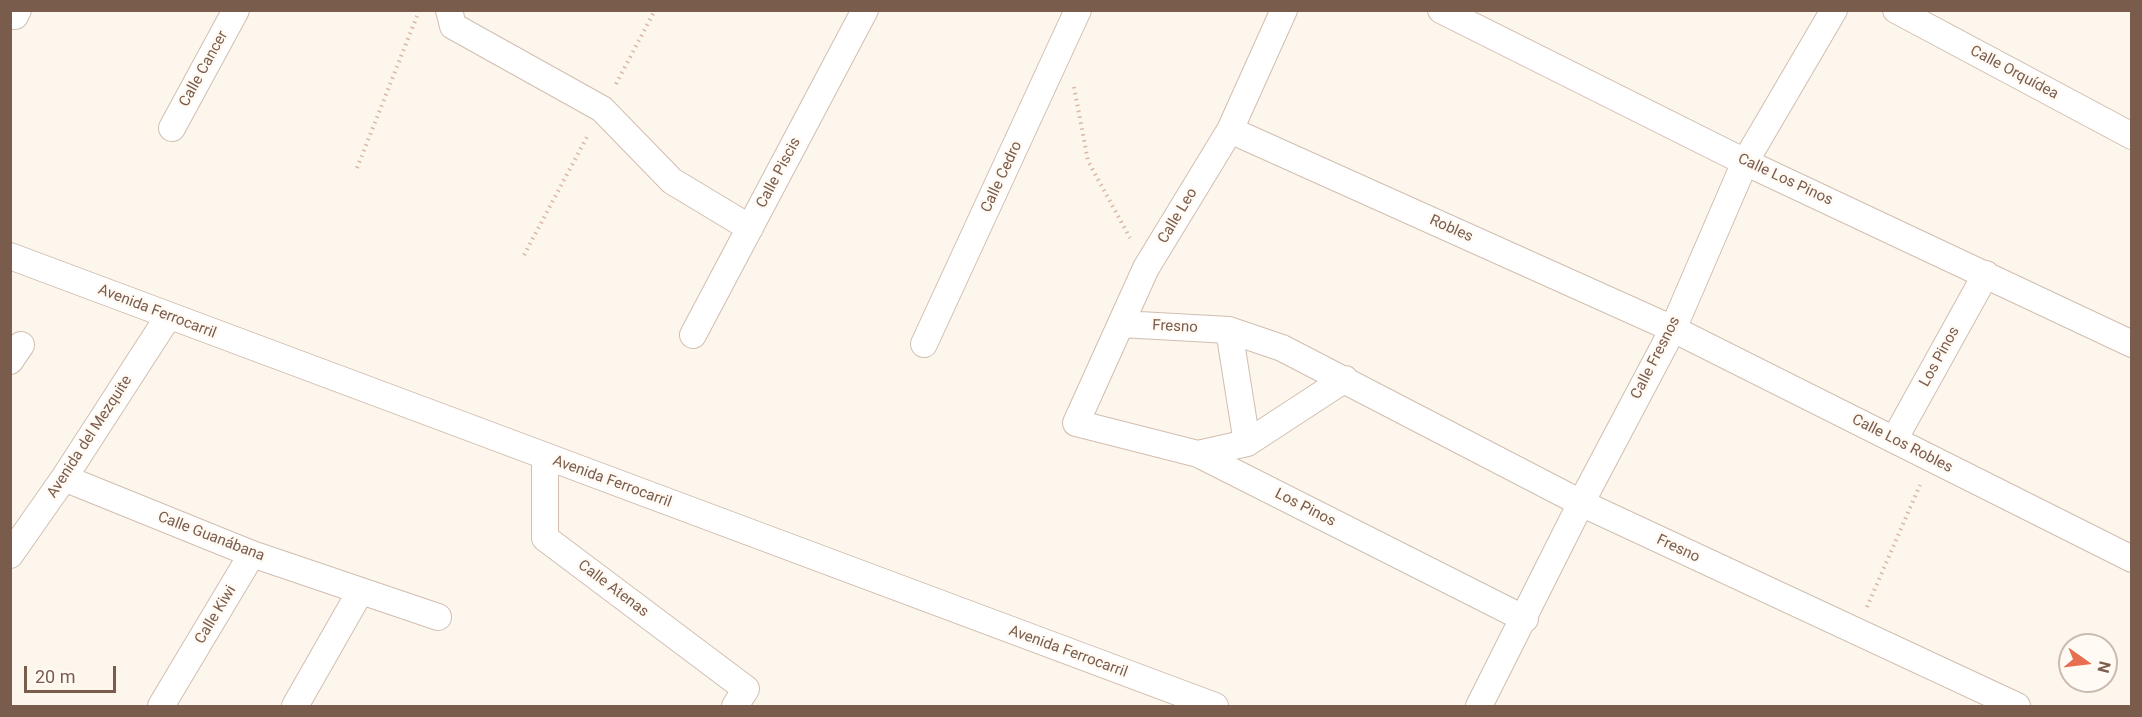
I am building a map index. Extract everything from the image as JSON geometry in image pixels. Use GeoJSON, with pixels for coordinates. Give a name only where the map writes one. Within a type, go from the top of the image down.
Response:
{"type":"FeatureCollection","features":[{"type":"Feature","properties":{"kind":"street","name":"Calle Cancer"},"geometry":{"type":"LineString","coordinates":[[172,128],[237,10]]}},
{"type":"Feature","properties":{"kind":"street"},"geometry":{"type":"LineString","coordinates":[[449,10],[453,26],[602,109],[672,181],[750,228]]}},
{"type":"Feature","properties":{"kind":"street","name":"Calle Piscis"},"geometry":{"type":"LineString","coordinates":[[693,335],[865,10]]}},
{"type":"Feature","properties":{"kind":"street","name":"Calle Cedro"},"geometry":{"type":"LineString","coordinates":[[924,344],[1078,10]]}},
{"type":"Feature","properties":{"kind":"street","name":"Calle Leo"},"geometry":{"type":"LineString","coordinates":[[1076,423],[1146,268],[1230,130],[1284,10]]}},
{"type":"Feature","properties":{"kind":"street","name":"Calle Los Pinos"},"geometry":{"type":"LineString","coordinates":[[1441,10],[1745,162],[2132,344]]}},
{"type":"Feature","properties":{"kind":"street","name":"Calle Fresnos"},"geometry":{"type":"LineString","coordinates":[[1479,706],[1581,503],[1673,329],[1745,162],[1834,10]]}},
{"type":"Feature","properties":{"kind":"street","name":"Calle Orquídea"},"geometry":{"type":"LineString","coordinates":[[1896,10],[2132,136]]}},
{"type":"Feature","properties":{"kind":"street","name":"Robles"},"geometry":{"type":"LineString","coordinates":[[1230,130],[1673,329]]}},
{"type":"Feature","properties":{"kind":"street","name":"Avenida Ferrocarril"},"geometry":{"type":"LineString","coordinates":[[10,256],[168,317],[1215,706]]}},
{"type":"Feature","properties":{"kind":"street","name":"Los Pinos"},"geometry":{"type":"LineString","coordinates":[[1894,440],[1986,274]]}},
{"type":"Feature","properties":{"kind":"street","name":"Avenida del Mezquite"},"geometry":{"type":"LineString","coordinates":[[10,555],[64,478],[168,317]]}},
{"type":"Feature","properties":{"kind":"street","name":"Fresno"},"geometry":{"type":"LineString","coordinates":[[1120,324],[1229,330],[1282,348],[1581,503],[2017,706]]}},
{"type":"Feature","properties":{"kind":"street","name":"Calle Los Robles"},"geometry":{"type":"LineString","coordinates":[[1673,329],[2132,559]]}},
{"type":"Feature","properties":{"kind":"street"},"geometry":{"type":"LineString","coordinates":[[1229,330],[1247,443]]}},
{"type":"Feature","properties":{"kind":"street"},"geometry":{"type":"LineString","coordinates":[[1198,454],[1247,443],[1345,379]]}},
{"type":"Feature","properties":{"kind":"street","name":"Los Pinos"},"geometry":{"type":"LineString","coordinates":[[1076,423],[1198,454],[1524,619]]}},
{"type":"Feature","properties":{"kind":"street","name":"Calle Atenas"},"geometry":{"type":"LineString","coordinates":[[545,457],[545,538],[740,698]]}},
{"type":"Feature","properties":{"kind":"street","name":"Calle Guanábana"},"geometry":{"type":"LineString","coordinates":[[64,478],[252,554],[438,617]]}},
{"type":"Feature","properties":{"kind":"street","name":"Calle Kiwi"},"geometry":{"type":"LineString","coordinates":[[162,706],[252,554]]}},
{"type":"Feature","properties":{"kind":"street"},"geometry":{"type":"LineString","coordinates":[[295,706],[360,592]]}},
{"type":"Feature","properties":{"kind":"path"},"geometry":{"type":"LineString","coordinates":[[357,168],[419,10]]}},
{"type":"Feature","properties":{"kind":"path"},"geometry":{"type":"LineString","coordinates":[[1074,84],[1088,161],[1146,268]]}},
{"type":"Feature","properties":{"kind":"path"},"geometry":{"type":"LineString","coordinates":[[1856,631],[1932,459]]}}]}
